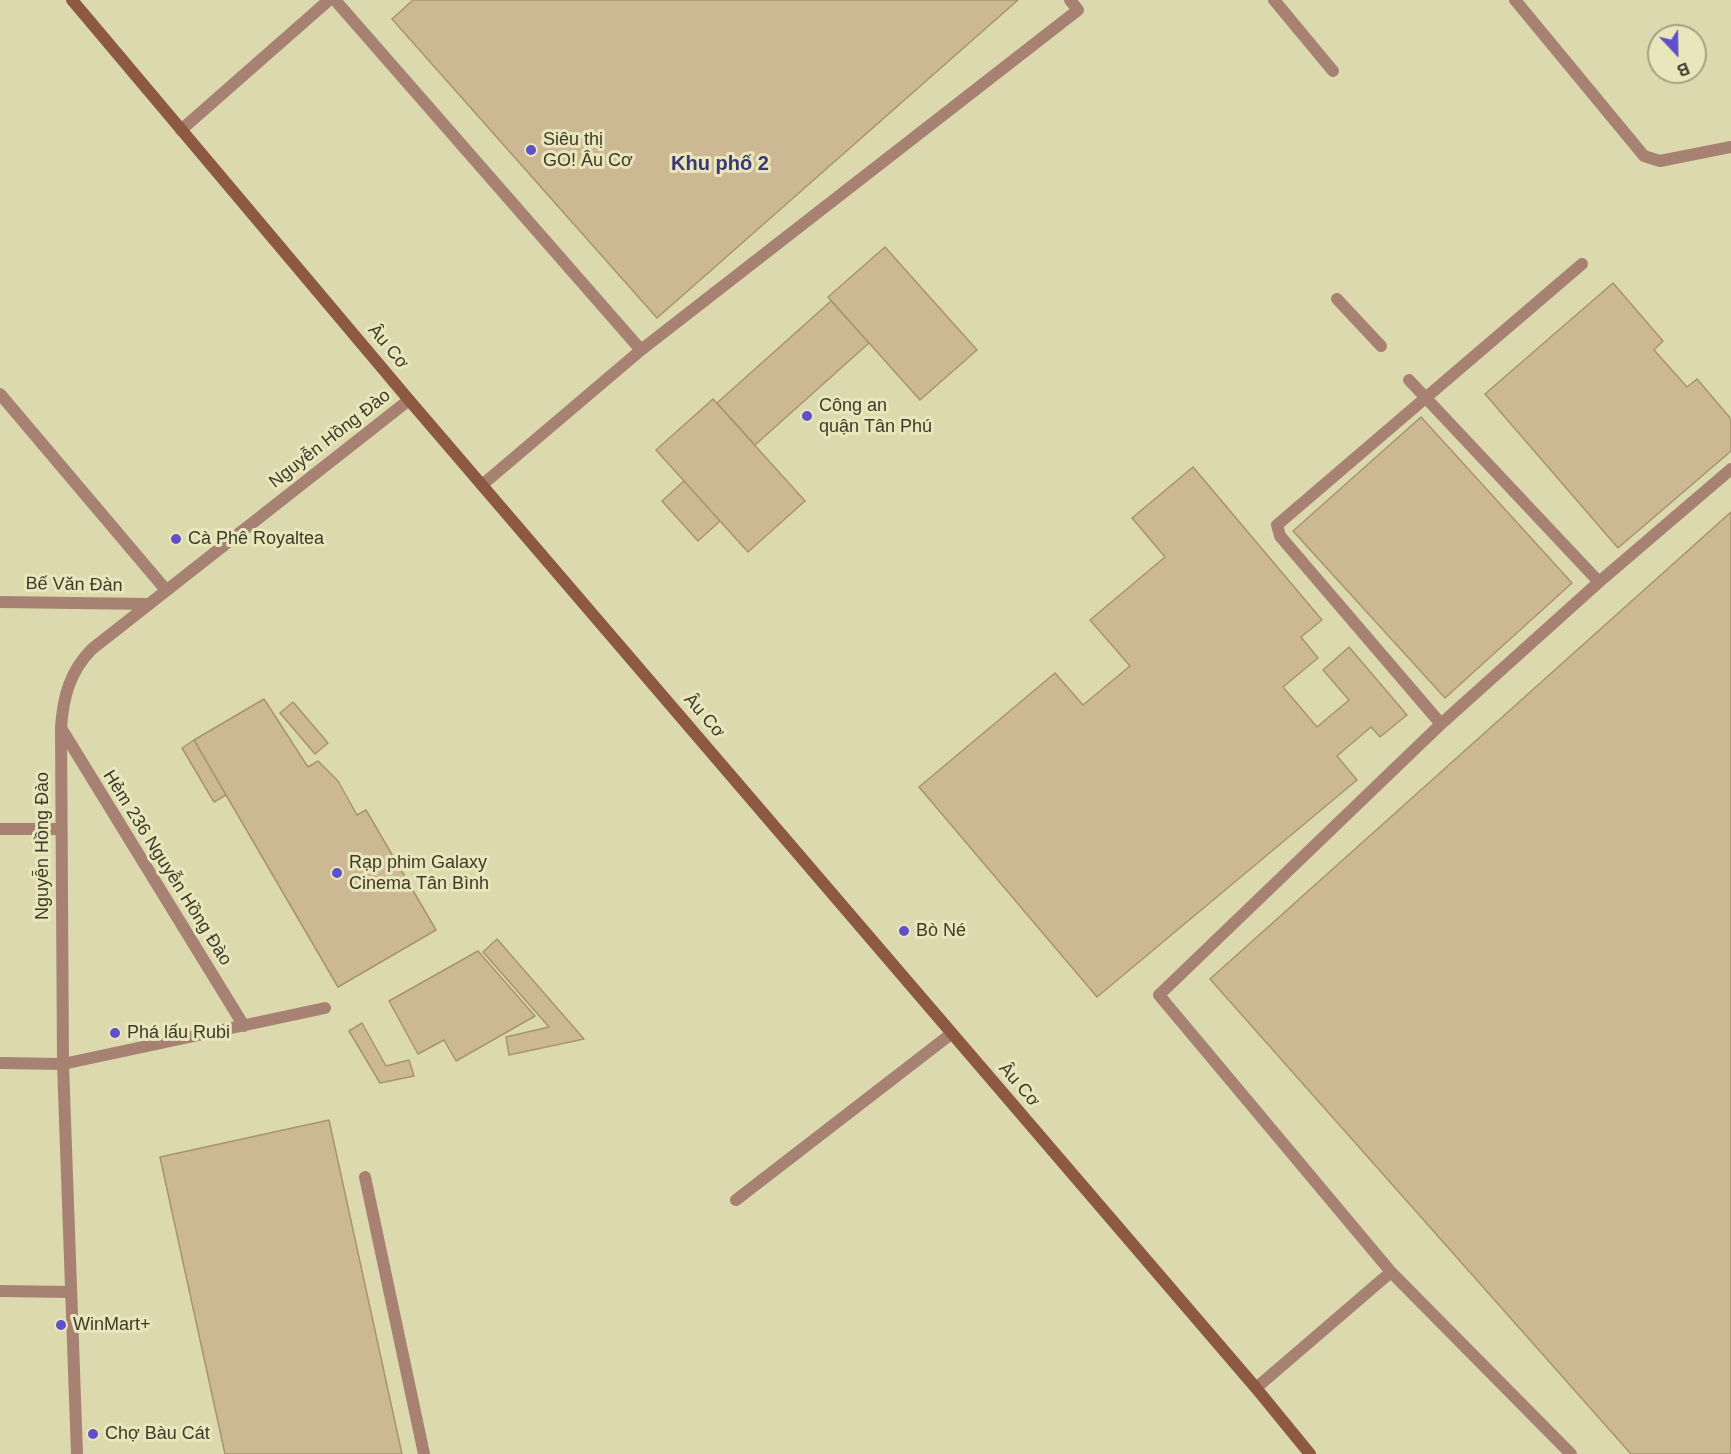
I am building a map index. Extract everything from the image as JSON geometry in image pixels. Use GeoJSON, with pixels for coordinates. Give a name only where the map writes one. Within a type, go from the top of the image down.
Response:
{"type":"FeatureCollection","features":[{"type":"Feature","properties":{"kind":"main road","name":"Âu Cơ"},"geometry":{"type":"LineString","coordinates":[[72,0],[409,400],[1256,1388],[1310,1454]]}},
{"type":"Feature","properties":{"kind":"street"},"geometry":{"type":"LineString","coordinates":[[181,130],[329,0]]}},
{"type":"Feature","properties":{"kind":"street"},"geometry":{"type":"LineString","coordinates":[[335,0],[641,350]]}},
{"type":"Feature","properties":{"kind":"street"},"geometry":{"type":"LineString","coordinates":[[482,485],[641,350],[1078,10],[1070,0]]}},
{"type":"Feature","properties":{"kind":"street"},"geometry":{"type":"LineString","coordinates":[[1274,0],[1334,71]]}},
{"type":"Feature","properties":{"kind":"street"},"geometry":{"type":"LineString","coordinates":[[1515,0],[1644,156],[1660,161],[1731,147]]}},
{"type":"Feature","properties":{"kind":"street"},"geometry":{"type":"LineString","coordinates":[[1441,724],[1277,531],[1277,525],[1582,264]]}},
{"type":"Feature","properties":{"kind":"street"},"geometry":{"type":"LineString","coordinates":[[1336,299],[1381,346]]}},
{"type":"Feature","properties":{"kind":"street"},"geometry":{"type":"LineString","coordinates":[[1409,380],[1599,582]]}},
{"type":"Feature","properties":{"kind":"street"},"geometry":{"type":"LineString","coordinates":[[0,394],[166,590]]}},
{"type":"Feature","properties":{"kind":"street","name":"Nguyễn Hồng Đào"},"geometry":{"type":"LineString","coordinates":[[77,1454],[63,1064],[61,728],[67,689],[76,668],[92,649],[409,400]]}},
{"type":"Feature","properties":{"kind":"street"},"geometry":{"type":"LineString","coordinates":[[1571,1454],[1391,1272],[1159,995],[1441,724],[1599,582],[1731,469]]}},
{"type":"Feature","properties":{"kind":"street","name":"Bế Văn Đàn"},"geometry":{"type":"LineString","coordinates":[[0,602],[148,604]]}},
{"type":"Feature","properties":{"kind":"street","name":"Hẻm 236 Nguyễn Hồng Đào"},"geometry":{"type":"LineString","coordinates":[[61,728],[244,1026]]}},
{"type":"Feature","properties":{"kind":"street"},"geometry":{"type":"LineString","coordinates":[[0,828],[60,829]]}},
{"type":"Feature","properties":{"kind":"street"},"geometry":{"type":"LineString","coordinates":[[0,1063],[63,1064],[325,1008]]}},
{"type":"Feature","properties":{"kind":"street"},"geometry":{"type":"LineString","coordinates":[[736,1200],[951,1034]]}},
{"type":"Feature","properties":{"kind":"street"},"geometry":{"type":"LineString","coordinates":[[365,1177],[424,1454]]}},
{"type":"Feature","properties":{"kind":"street"},"geometry":{"type":"LineString","coordinates":[[1256,1388],[1391,1272]]}},
{"type":"Feature","properties":{"kind":"street"},"geometry":{"type":"LineString","coordinates":[[0,1291],[71,1292]]}},
{"type":"Feature","properties":{"kind":"building"},"geometry":{"type":"Polygon","coordinates":[[[413,0],[1018,0],[657,318],[392,19],[413,0]]]}},
{"type":"Feature","properties":{"kind":"building"},"geometry":{"type":"Polygon","coordinates":[[[885,247],[977,350],[920,400],[828,297],[885,247]]]}},
{"type":"Feature","properties":{"kind":"building"},"geometry":{"type":"Polygon","coordinates":[[[1613,283],[1663,341],[1654,350],[1687,387],[1697,379],[1731,419],[1731,451],[1618,548],[1485,394],[1613,283]]]}},
{"type":"Feature","properties":{"kind":"building"},"geometry":{"type":"Polygon","coordinates":[[[831,301],[869,343],[755,445],[717,403],[831,301]]]}},
{"type":"Feature","properties":{"kind":"building"},"geometry":{"type":"Polygon","coordinates":[[[713,399],[805,501],[748,552],[656,450],[713,399]]]}},
{"type":"Feature","properties":{"kind":"building"},"geometry":{"type":"Polygon","coordinates":[[[1421,417],[1572,583],[1445,698],[1293,531],[1421,417]]]}},
{"type":"Feature","properties":{"kind":"building"},"geometry":{"type":"Polygon","coordinates":[[[1193,467],[1322,620],[1301,637],[1318,658],[1283,687],[1317,727],[1349,700],[1323,670],[1349,647],[1407,715],[1380,737],[1371,727],[1337,756],[1357,780],[1097,997],[919,787],[1055,673],[1083,705],[1130,666],[1090,620],[1165,557],[1132,518],[1193,467]]]}},
{"type":"Feature","properties":{"kind":"building"},"geometry":{"type":"Polygon","coordinates":[[[684,481],[720,521],[698,541],[662,501],[684,481]]]}},
{"type":"Feature","properties":{"kind":"building"},"geometry":{"type":"Polygon","coordinates":[[[1731,512],[1731,1454],[1631,1454],[1210,979],[1731,512]]]}},
{"type":"Feature","properties":{"kind":"building","name":"Rạp phim Galaxy Cinema Tân Bình"},"geometry":{"type":"Polygon","coordinates":[[[264,699],[308,767],[318,761],[338,781],[357,815],[366,810],[436,930],[338,987],[194,740],[264,699]]]}},
{"type":"Feature","properties":{"kind":"building"},"geometry":{"type":"Polygon","coordinates":[[[293,702],[328,743],[315,754],[280,713],[293,702]]]}},
{"type":"Feature","properties":{"kind":"building"},"geometry":{"type":"Polygon","coordinates":[[[194,740],[226,795],[214,802],[182,748],[194,740]]]}},
{"type":"Feature","properties":{"kind":"building"},"geometry":{"type":"Polygon","coordinates":[[[497,939],[584,1039],[509,1055],[506,1037],[549,1027],[483,952],[497,939]]]}},
{"type":"Feature","properties":{"kind":"building"},"geometry":{"type":"Polygon","coordinates":[[[478,951],[535,1016],[456,1061],[444,1040],[418,1054],[389,1001],[478,951]]]}},
{"type":"Feature","properties":{"kind":"building"},"geometry":{"type":"Polygon","coordinates":[[[362,1023],[386,1066],[409,1060],[414,1076],[380,1083],[349,1031],[362,1023]]]}},
{"type":"Feature","properties":{"kind":"building"},"geometry":{"type":"Polygon","coordinates":[[[329,1120],[402,1454],[225,1454],[160,1157],[329,1120]]]}},
{"type":"Feature","properties":{"kind":"place","name":"Siêu thị GO! Âu Cơ"},"geometry":{"type":"Point","coordinates":[531,150]}},
{"type":"Feature","properties":{"kind":"place","name":"Công an quận Tân Phú"},"geometry":{"type":"Point","coordinates":[807,416]}},
{"type":"Feature","properties":{"kind":"place","name":"Cà Phê Royaltea"},"geometry":{"type":"Point","coordinates":[176,539]}},
{"type":"Feature","properties":{"kind":"place","name":"Rạp phim Galaxy Cinema Tân Bình"},"geometry":{"type":"Point","coordinates":[337,873]}},
{"type":"Feature","properties":{"kind":"place","name":"Bò Né"},"geometry":{"type":"Point","coordinates":[904,931]}},
{"type":"Feature","properties":{"kind":"place","name":"Phá lấu Rubi"},"geometry":{"type":"Point","coordinates":[115,1033]}},
{"type":"Feature","properties":{"kind":"place","name":"WinMart+"},"geometry":{"type":"Point","coordinates":[61,1325]}},
{"type":"Feature","properties":{"kind":"place","name":"Chợ Bàu Cát"},"geometry":{"type":"Point","coordinates":[93,1434]}},
{"type":"Feature","properties":{"kind":"district","name":"Khu phố 2"},"geometry":{"type":"Point","coordinates":[720,164]}}]}
